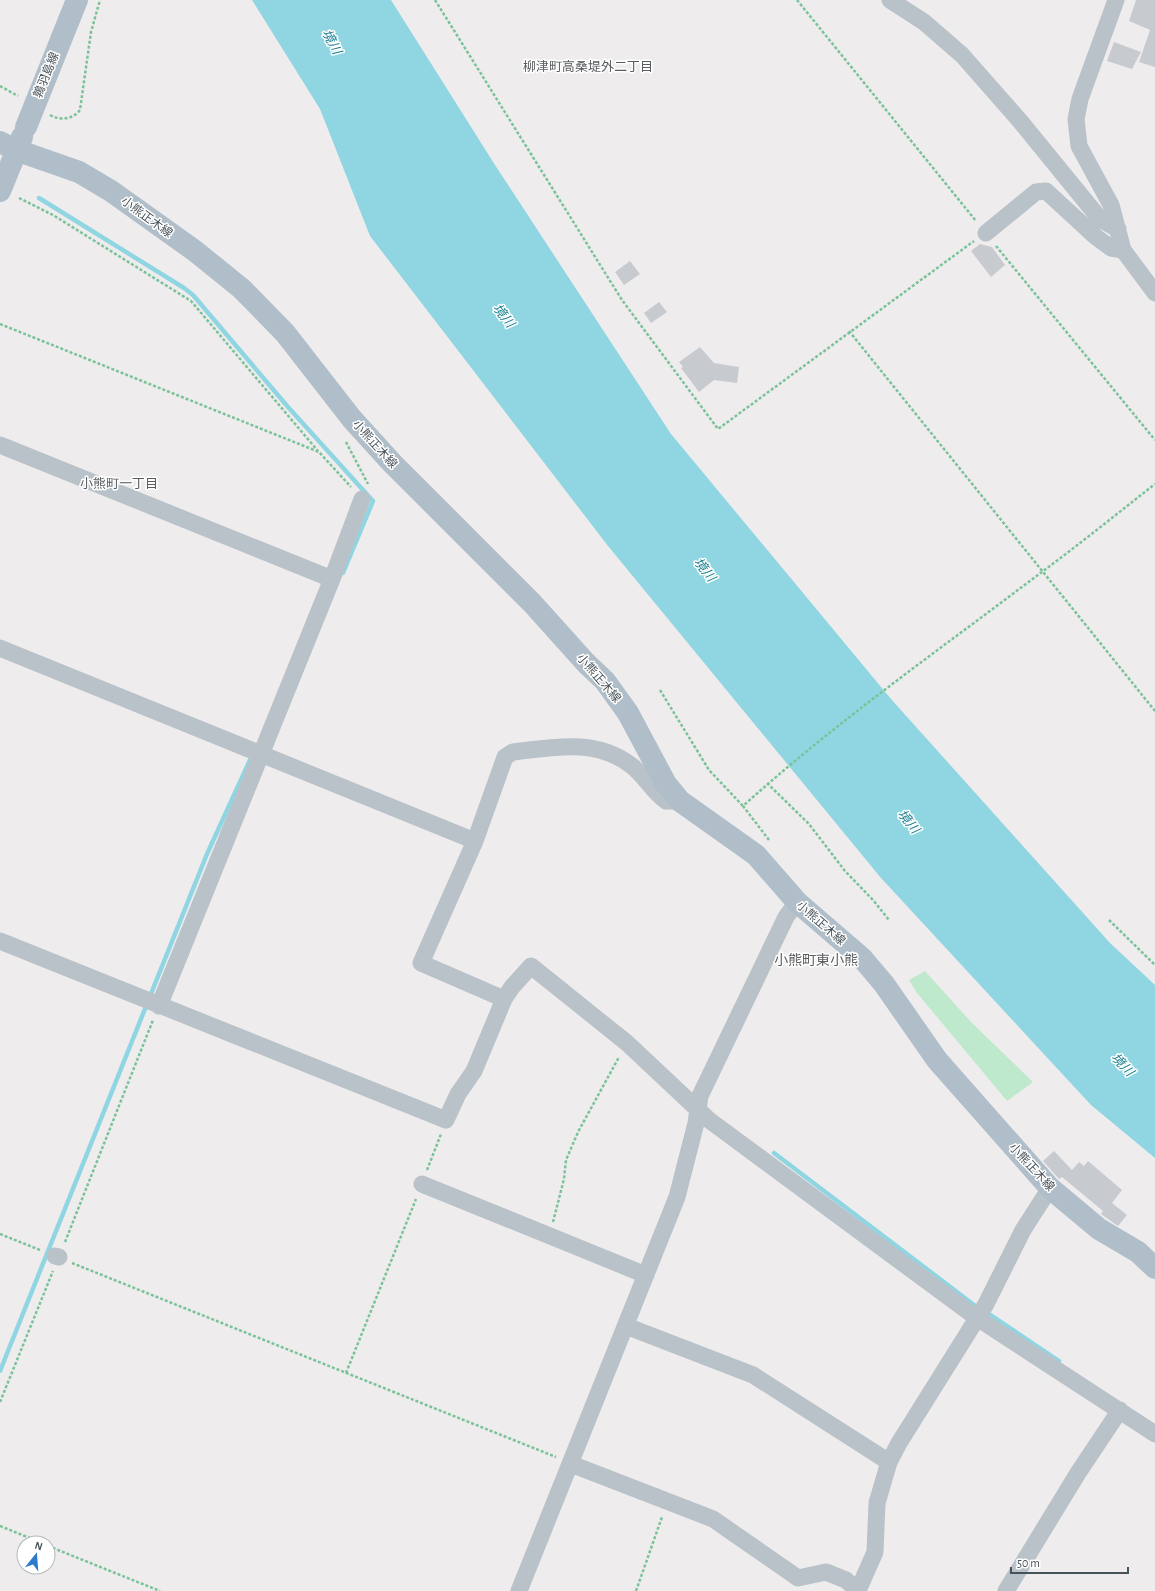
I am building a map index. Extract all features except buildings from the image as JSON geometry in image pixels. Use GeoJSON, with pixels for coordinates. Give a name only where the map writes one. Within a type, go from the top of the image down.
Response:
{"type":"FeatureCollection","features":[{"type":"Feature","properties":{"kind":"main road","name":"鶉羽島線"},"geometry":{"type":"LineString","coordinates":[[9,195],[8,146],[26,127],[77,0]]}},
{"type":"Feature","properties":{"kind":"main road","name":"小熊正木線"},"geometry":{"type":"LineString","coordinates":[[8,146],[79,172],[111,191],[242,288],[285,333],[352,419],[392,463],[532,603],[605,681],[628,713],[666,784],[680,801],[756,856],[797,902],[862,958],[884,984],[937,1060],[1050,1188],[1099,1229],[1138,1252],[1155,1268]]}},
{"type":"Feature","properties":{"kind":"street"},"geometry":{"type":"LineString","coordinates":[[890,0],[924,22],[962,55],[1020,120],[1100,219],[1118,229]]}},
{"type":"Feature","properties":{"kind":"street"},"geometry":{"type":"LineString","coordinates":[[1116,0],[1080,99],[1076,119],[1079,146],[1111,205],[1123,250],[1155,293]]}},
{"type":"Feature","properties":{"kind":"street"},"geometry":{"type":"LineString","coordinates":[[986,233],[1036,192],[1046,191],[1096,237],[1111,248],[1123,250]]}},
{"type":"Feature","properties":{"kind":"street"},"geometry":{"type":"LineString","coordinates":[[0,445],[332,579]]}},
{"type":"Feature","properties":{"kind":"street"},"geometry":{"type":"LineString","coordinates":[[159,1006],[332,579],[362,500]]}},
{"type":"Feature","properties":{"kind":"street"},"geometry":{"type":"LineString","coordinates":[[0,648],[475,841]]}},
{"type":"Feature","properties":{"kind":"street"},"geometry":{"type":"LineString","coordinates":[[504,999],[421,963],[475,841],[504,757],[513,752],[584,746],[613,753],[640,773],[655,793],[666,802],[680,801]]}},
{"type":"Feature","properties":{"kind":"street"},"geometry":{"type":"LineString","coordinates":[[519,1591],[677,1197],[696,1123],[697,1108],[700,1096],[786,917],[797,902]]}},
{"type":"Feature","properties":{"kind":"street"},"geometry":{"type":"LineString","coordinates":[[0,941],[446,1120],[458,1094],[474,1071],[504,999],[512,987],[531,966],[627,1043],[709,1120],[977,1318],[1155,1434]]}},
{"type":"Feature","properties":{"kind":"street"},"geometry":{"type":"LineString","coordinates":[[422,1184],[646,1275]]}},
{"type":"Feature","properties":{"kind":"street"},"geometry":{"type":"LineString","coordinates":[[571,1464],[713,1519],[798,1578],[826,1572],[846,1580],[858,1590],[875,1552],[877,1503],[889,1462],[898,1443],[986,1304],[1023,1230],[1050,1188]]}},
{"type":"Feature","properties":{"kind":"street"},"geometry":{"type":"LineString","coordinates":[[626,1326],[753,1375],[889,1462]]}},
{"type":"Feature","properties":{"kind":"street"},"geometry":{"type":"LineString","coordinates":[[1006,1591],[1074,1480],[1120,1410]]}},
{"type":"Feature","properties":{"kind":"path"},"geometry":{"type":"LineString","coordinates":[[435,0],[622,300],[718,428],[849,331],[986,233]]}},
{"type":"Feature","properties":{"kind":"path"},"geometry":{"type":"LineString","coordinates":[[797,0],[1155,440]]}},
{"type":"Feature","properties":{"kind":"path"},"geometry":{"type":"LineString","coordinates":[[9,195],[38,206],[191,301],[319,452],[362,500]]}},
{"type":"Feature","properties":{"kind":"path"},"geometry":{"type":"LineString","coordinates":[[0,324],[319,452]]}},
{"type":"Feature","properties":{"kind":"path"},"geometry":{"type":"LineString","coordinates":[[849,331],[1155,710]]}},
{"type":"Feature","properties":{"kind":"path"},"geometry":{"type":"LineString","coordinates":[[743,806],[767,783],[897,679],[1043,571],[1155,484]]}},
{"type":"Feature","properties":{"kind":"path"},"geometry":{"type":"LineString","coordinates":[[660,690],[709,770],[743,806],[770,843]]}},
{"type":"Feature","properties":{"kind":"path"},"geometry":{"type":"LineString","coordinates":[[767,783],[809,824],[889,920]]}},
{"type":"Feature","properties":{"kind":"path"},"geometry":{"type":"LineString","coordinates":[[1109,920],[1155,965]]}},
{"type":"Feature","properties":{"kind":"path"},"geometry":{"type":"LineString","coordinates":[[0,1402],[159,1006]]}},
{"type":"Feature","properties":{"kind":"path"},"geometry":{"type":"LineString","coordinates":[[550,1236],[564,1179],[566,1160],[578,1132],[627,1043]]}},
{"type":"Feature","properties":{"kind":"path"},"geometry":{"type":"LineString","coordinates":[[346,1373],[422,1184],[446,1120]]}},
{"type":"Feature","properties":{"kind":"path"},"geometry":{"type":"LineString","coordinates":[[0,1234],[571,1464]]}},
{"type":"Feature","properties":{"kind":"path"},"geometry":{"type":"LineString","coordinates":[[636,1591],[667,1501]]}},
{"type":"Feature","properties":{"kind":"path"},"geometry":{"type":"LineString","coordinates":[[0,1526],[22,1535]]}},
{"type":"Feature","properties":{"kind":"path"},"geometry":{"type":"LineString","coordinates":[[56,1549],[160,1591]]}},
{"type":"Feature","properties":{"kind":"green space"},"geometry":{"type":"Polygon","coordinates":[[[925,971],[971,1022],[1033,1082],[1007,1101],[917,993],[909,980],[925,971]]]}},
{"type":"Feature","properties":{"kind":"water","name":"境川"},"geometry":{"type":"Polygon","coordinates":[[[252,0],[391,0],[495,165],[671,434],[891,699],[1110,943],[1155,985],[1155,1158],[1091,1105],[881,878],[608,546],[370,236],[320,109],[252,0]]]}},
{"type":"Feature","properties":{"kind":"waterway"},"geometry":{"type":"LineString","coordinates":[[39,198],[193,295],[288,407],[373,501],[343,573]]}},
{"type":"Feature","properties":{"kind":"waterway"},"geometry":{"type":"LineString","coordinates":[[0,1371],[207,854],[250,760]]}},
{"type":"Feature","properties":{"kind":"waterway"},"geometry":{"type":"LineString","coordinates":[[774,1153],[974,1305]]}},
{"type":"Feature","properties":{"kind":"waterway"},"geometry":{"type":"LineString","coordinates":[[989,1314],[1059,1361]]}},
{"type":"Feature","properties":{"kind":"district","name":"柳津町高桑堤外二丁目"},"geometry":{"type":"Point","coordinates":[588,67]}},
{"type":"Feature","properties":{"kind":"district","name":"小熊町一丁目"},"geometry":{"type":"Point","coordinates":[119,484]}},
{"type":"Feature","properties":{"kind":"district","name":"小熊町東小熊"},"geometry":{"type":"Point","coordinates":[816,961]}}]}
